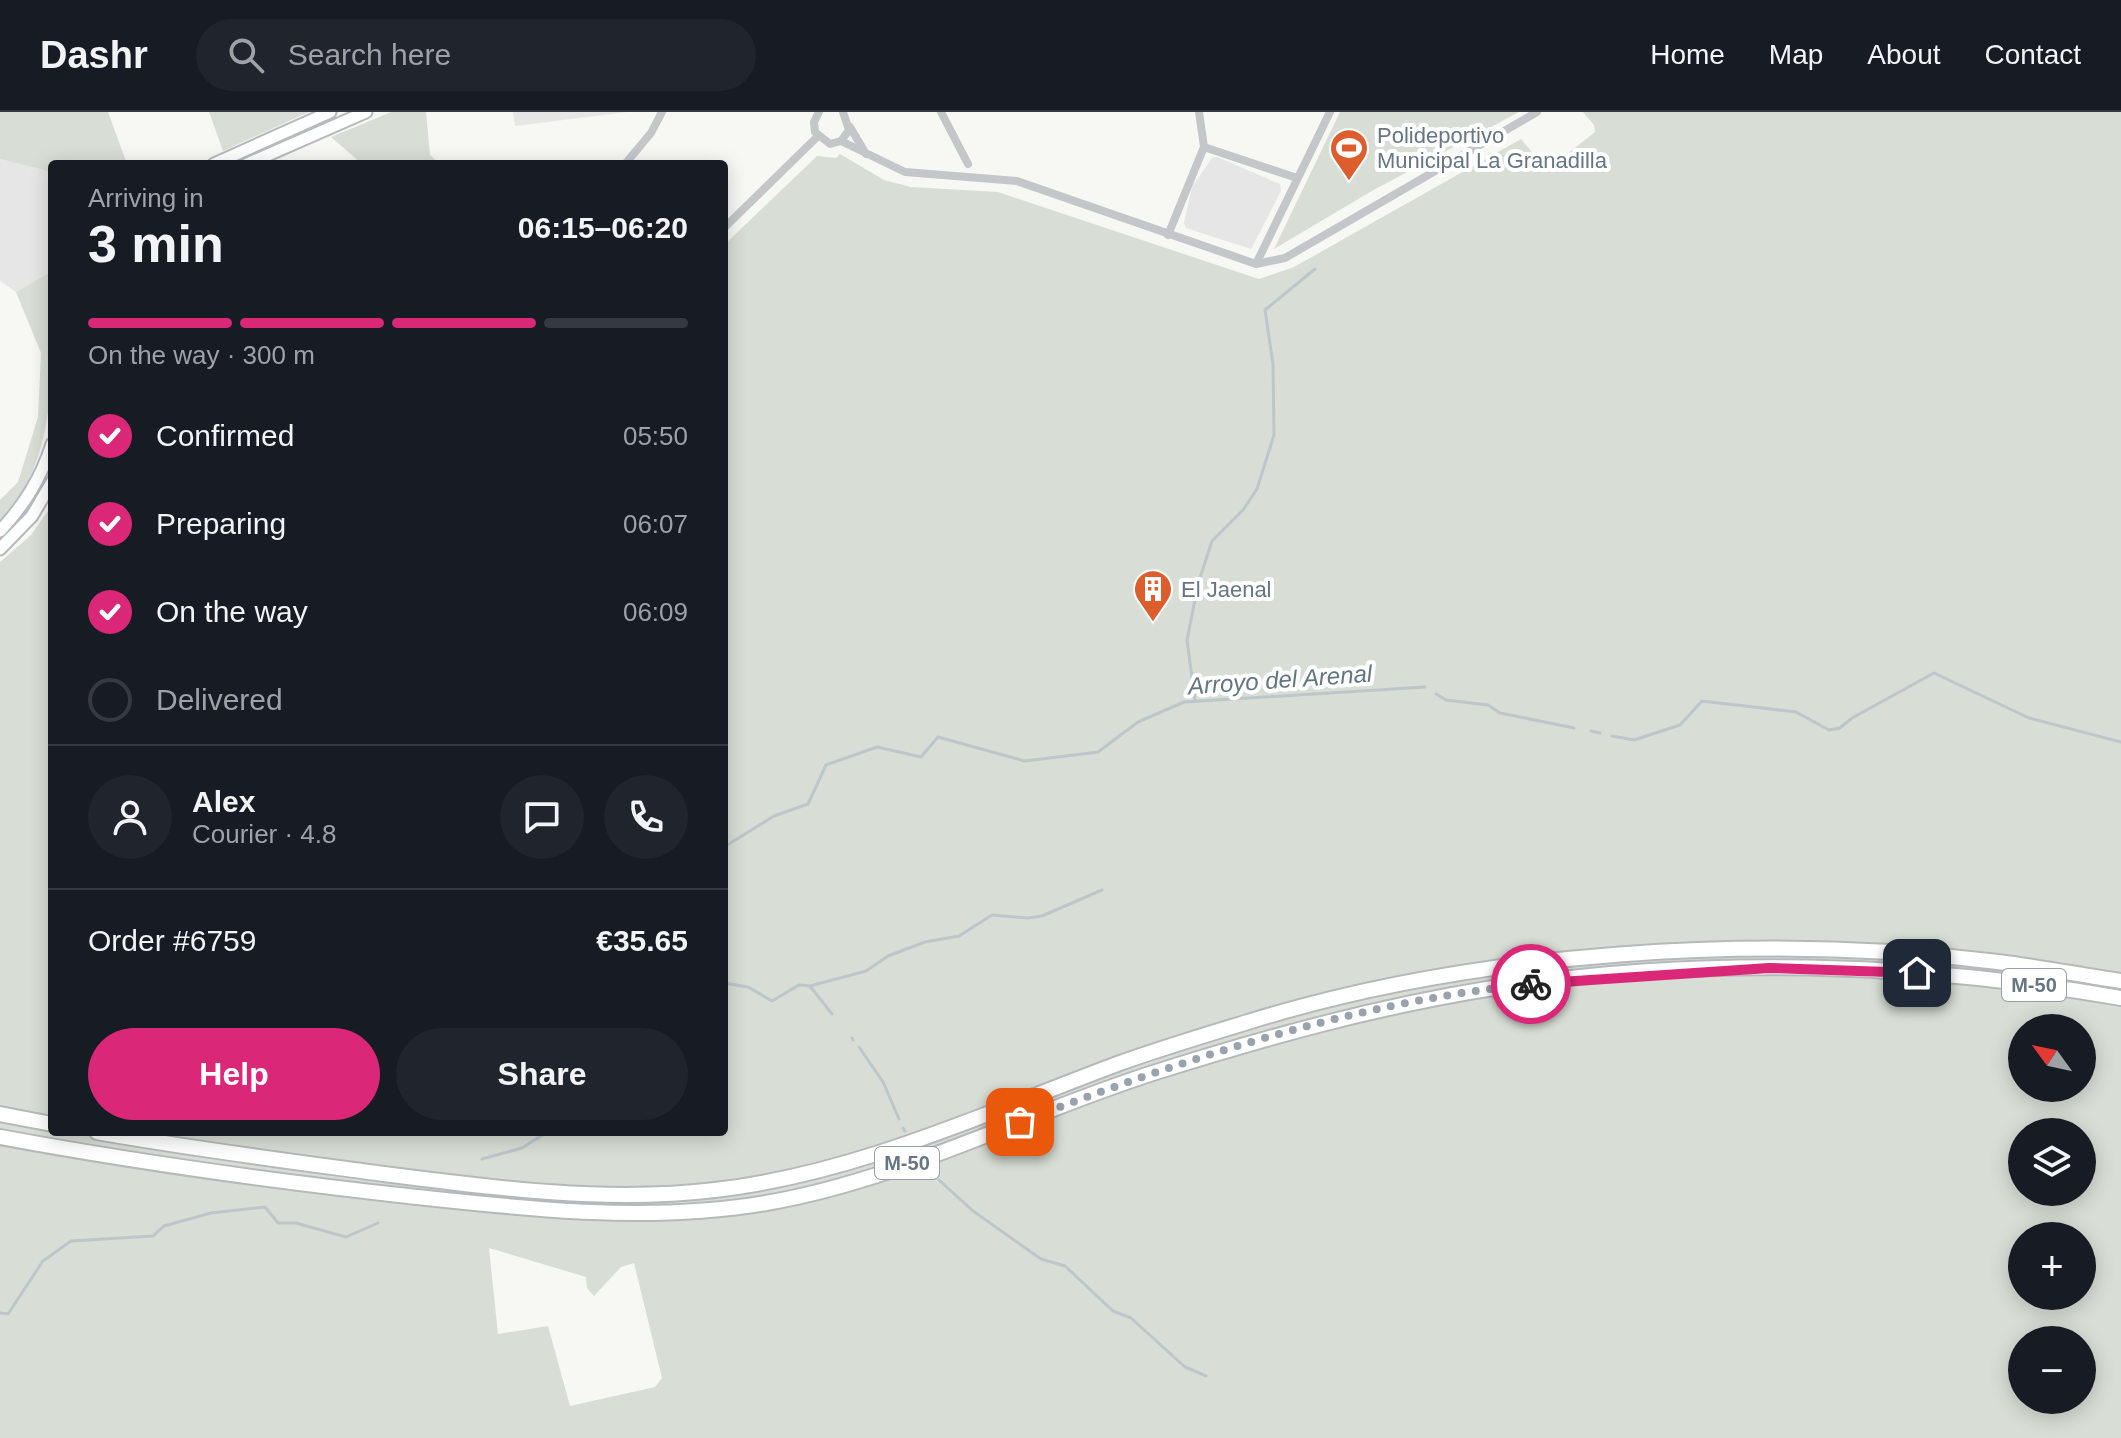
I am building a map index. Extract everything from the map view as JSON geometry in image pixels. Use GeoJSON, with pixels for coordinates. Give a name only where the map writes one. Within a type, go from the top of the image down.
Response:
{"type":"FeatureCollection","features":[{"type":"Feature","properties":{"kind":"highway","name":"M-50"},"geometry":{"type":"LineString","coordinates":[[125,1136],[454,1183],[612,1195],[667,1194],[730,1188],[822,1170],[933,1135],[1125,1061],[1256,1019],[1373,990],[1494,968],[1593,957],[1780,950],[1996,961],[2121,981]]}},
{"type":"Feature","properties":{"kind":"highway","name":"M-50"},"geometry":{"type":"LineString","coordinates":[[2,1137],[293,1183],[453,1201],[610,1215],[707,1211],[770,1203],[829,1189],[940,1152],[1127,1081],[1259,1040],[1379,1009],[1496,988],[1668,973],[1798,967],[1947,976],[2121,998]]}},
{"type":"Feature","properties":{"kind":"highway"},"geometry":{"type":"LineString","coordinates":[[1947,976],[1971,983],[2121,1008]]}},
{"type":"Feature","properties":{"kind":"highway"},"geometry":{"type":"LineString","coordinates":[[0,1114],[48,1123]]}},
{"type":"Feature","properties":{"kind":"street"},"geometry":{"type":"LineString","coordinates":[[223,160],[330,112]]}},
{"type":"Feature","properties":{"kind":"street"},"geometry":{"type":"LineString","coordinates":[[256,160],[366,112]]}},
{"type":"Feature","properties":{"kind":"street"},"geometry":{"type":"LineString","coordinates":[[628,160],[651,133],[662,112]]}},
{"type":"Feature","properties":{"kind":"street"},"geometry":{"type":"LineString","coordinates":[[941,112],[968,164]]}},
{"type":"Feature","properties":{"kind":"street"},"geometry":{"type":"LineString","coordinates":[[1168,235],[1204,147],[1199,112]]}},
{"type":"Feature","properties":{"kind":"street"},"geometry":{"type":"LineString","coordinates":[[1256,264],[1330,112]]}},
{"type":"Feature","properties":{"kind":"street"},"geometry":{"type":"LineString","coordinates":[[817,137],[830,144],[841,141],[905,172],[1017,181],[1256,264],[1285,258],[1537,112]]}},
{"type":"Feature","properties":{"kind":"street"},"geometry":{"type":"LineString","coordinates":[[814,114],[817,137]]}},
{"type":"Feature","properties":{"kind":"street"},"geometry":{"type":"LineString","coordinates":[[841,141],[848,117]]}},
{"type":"Feature","properties":{"kind":"street"},"geometry":{"type":"LineString","coordinates":[[848,117],[866,154]]}},
{"type":"Feature","properties":{"kind":"street"},"geometry":{"type":"LineString","coordinates":[[728,224],[817,137]]}},
{"type":"Feature","properties":{"kind":"street"},"geometry":{"type":"LineString","coordinates":[[1204,147],[1297,178]]}},
{"type":"Feature","properties":{"kind":"street"},"geometry":{"type":"LineString","coordinates":[[0,531],[29,496],[48,456]]}},
{"type":"Feature","properties":{"kind":"street"},"geometry":{"type":"LineString","coordinates":[[0,549],[32,516],[48,489]]}},
{"type":"Feature","properties":{"kind":"shaded area"},"geometry":{"type":"Polygon","coordinates":[[[0,112],[108,112],[126,160],[48,160],[48,171],[0,159],[0,112]]]}},
{"type":"Feature","properties":{"kind":"shaded area"},"geometry":{"type":"Polygon","coordinates":[[[209,112],[309,112],[223,151],[209,112]]]}},
{"type":"Feature","properties":{"kind":"shaded area"},"geometry":{"type":"Polygon","coordinates":[[[391,112],[426,112],[430,155],[436,160],[357,160],[331,137],[391,112]]]}},
{"type":"Feature","properties":{"kind":"shaded area"},"geometry":{"type":"Polygon","coordinates":[[[513,112],[627,112],[515,126],[513,112]]]}},
{"type":"Feature","properties":{"kind":"shaded area"},"geometry":{"type":"Polygon","coordinates":[[[1340,112],[1519,112],[1370,192],[1274,249],[1340,112]]]}},
{"type":"Feature","properties":{"kind":"shaded area"},"geometry":{"type":"Polygon","coordinates":[[[1583,112],[2121,112],[2121,1438],[0,1438],[0,562],[31,535],[48,511],[48,1136],[728,1136],[728,241],[817,156],[836,158],[840,154],[884,180],[911,187],[998,192],[1259,279],[1294,267],[1521,139],[1541,163],[1552,166],[1595,132],[1594,125],[1583,112]],[[489,1248],[498,1334],[548,1326],[570,1406],[655,1387],[662,1378],[634,1263],[621,1267],[594,1296],[587,1288],[586,1277],[489,1248]]]}},
{"type":"Feature","properties":{"kind":"shaded area"},"geometry":{"type":"Polygon","coordinates":[[[1217,157],[1280,184],[1281,191],[1251,249],[1186,228],[1184,223],[1192,187],[1212,158],[1217,157]]]}},
{"type":"Feature","properties":{"kind":"shaded area"},"geometry":{"type":"Polygon","coordinates":[[[0,159],[48,171],[48,273],[16,292],[0,281],[0,159]]]}},
{"type":"Feature","properties":{"kind":"shaded area"},"geometry":{"type":"Polygon","coordinates":[[[48,273],[48,410],[34,467],[20,496],[0,520],[0,500],[18,482],[38,417],[41,353],[16,292],[48,273]]]}},
{"type":"Feature","properties":{"kind":"waterway"},"geometry":{"type":"LineString","coordinates":[[1195,700],[1187,640],[1198,584],[1212,541],[1243,510],[1257,489],[1274,435],[1273,364],[1265,310],[1315,269]]}},
{"type":"Feature","properties":{"kind":"waterway","name":"Arroyo del Arenal"},"geometry":{"type":"LineString","coordinates":[[1612,736],[1634,740],[1680,725],[1702,701],[1796,712],[1829,730],[1840,728],[1852,718],[1934,673],[2029,718],[2121,742]]}},
{"type":"Feature","properties":{"kind":"waterway","name":"Arroyo del Arenal"},"geometry":{"type":"LineString","coordinates":[[728,845],[774,816],[808,804],[826,765],[877,747],[921,757],[938,737],[1025,761],[1098,752],[1138,722],[1184,702],[1425,687]]}},
{"type":"Feature","properties":{"kind":"waterway","name":"Arroyo del Arenal"},"geometry":{"type":"LineString","coordinates":[[1436,694],[1446,700],[1488,705],[1500,713],[1574,728]]}},
{"type":"Feature","properties":{"kind":"waterway","name":"Arroyo del Arenal"},"geometry":{"type":"LineString","coordinates":[[1591,731],[1600,733]]}},
{"type":"Feature","properties":{"kind":"waterway"},"geometry":{"type":"LineString","coordinates":[[810,986],[866,971],[888,956],[925,942],[959,936],[992,915],[1042,916],[1102,890]]}},
{"type":"Feature","properties":{"kind":"waterway"},"geometry":{"type":"LineString","coordinates":[[728,984],[748,987],[772,1001],[799,985],[810,986],[832,1014]]}},
{"type":"Feature","properties":{"kind":"waterway"},"geometry":{"type":"LineString","coordinates":[[859,1047],[883,1082],[899,1119]]}},
{"type":"Feature","properties":{"kind":"waterway","name":"Arroyo del Arenal"},"geometry":{"type":"LineString","coordinates":[[482,1159],[522,1148],[541,1136]]}},
{"type":"Feature","properties":{"kind":"waterway"},"geometry":{"type":"LineString","coordinates":[[939,1180],[973,1211],[1041,1259],[1065,1266],[1113,1311],[1131,1318],[1185,1367],[1206,1376]]}},
{"type":"Feature","properties":{"kind":"waterway","name":"Arroyo del Arenal"},"geometry":{"type":"LineString","coordinates":[[0,1313],[8,1314],[43,1261],[71,1241],[153,1236],[164,1226],[211,1213],[265,1207],[278,1223],[296,1223],[346,1237],[378,1223]]}},
{"type":"Feature","properties":{"kind":"way so far"},"geometry":{"type":"LineString","coordinates":[[1020,1122],[1127,1081],[1259,1040],[1379,1009],[1531,984]]}},
{"type":"Feature","properties":{"kind":"place","name":"Polideportivo Municipal La Granadilla"},"geometry":{"type":"Point","coordinates":[1349,182]}},
{"type":"Feature","properties":{"kind":"place","name":"El Jaenal"},"geometry":{"type":"Point","coordinates":[1153,623]}},
{"type":"Feature","properties":{"kind":"route"},"geometry":{"type":"LineString","coordinates":[[1531,984],[1598,977],[1798,967],[1917,973]]}}]}
